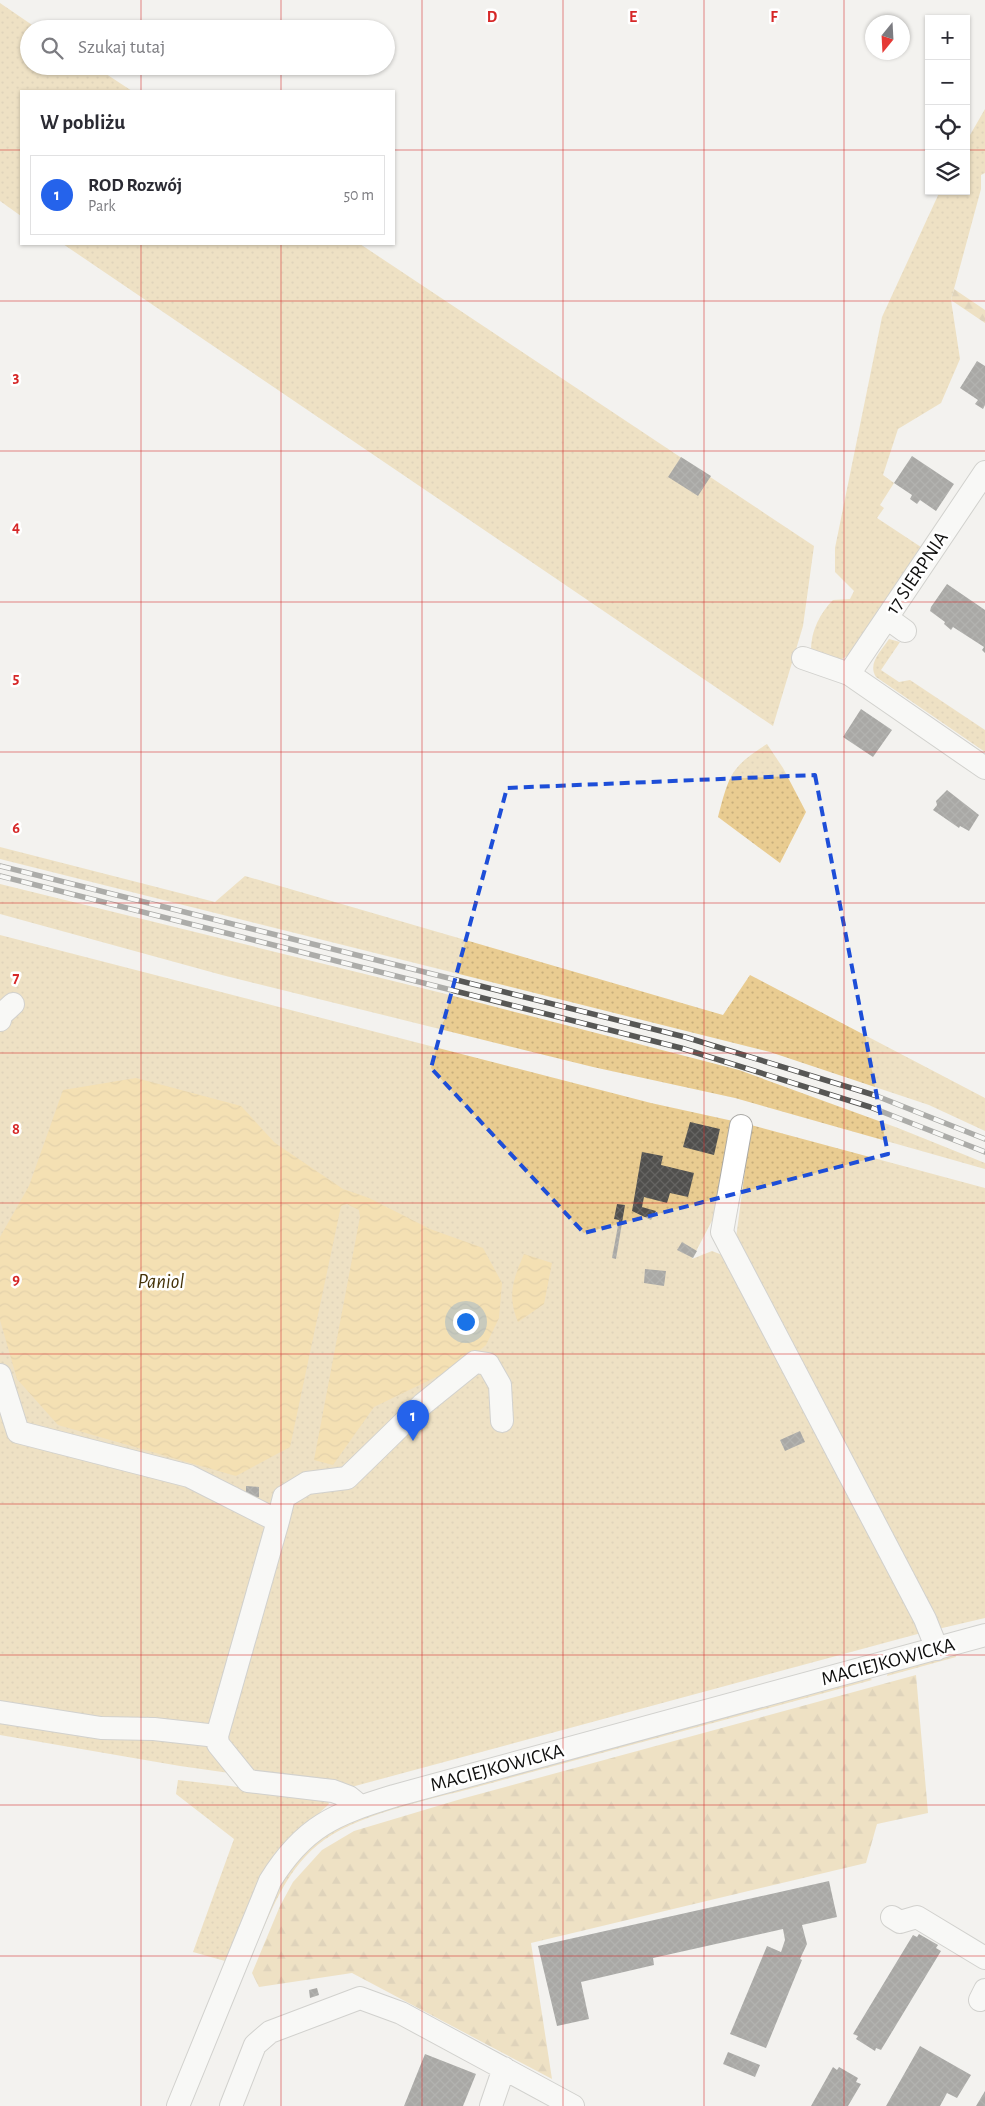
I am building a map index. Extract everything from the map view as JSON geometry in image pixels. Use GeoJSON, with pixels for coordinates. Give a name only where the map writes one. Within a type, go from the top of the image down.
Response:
{"type":"FeatureCollection","features":[{"type":"Feature","properties":{"kind":"street","name":"17 SIERPNIA"},"geometry":{"type":"LineString","coordinates":[[849,674],[985,472]]}},
{"type":"Feature","properties":{"kind":"street"},"geometry":{"type":"LineString","coordinates":[[887,618],[905,631]]}},
{"type":"Feature","properties":{"kind":"street"},"geometry":{"type":"LineString","coordinates":[[802,658],[849,674],[985,768]]}},
{"type":"Feature","properties":{"kind":"street"},"geometry":{"type":"LineString","coordinates":[[741,1126],[722,1232],[925,1619],[937,1649]]}},
{"type":"Feature","properties":{"kind":"street"},"geometry":{"type":"LineString","coordinates":[[360,1806],[349,1797],[332,1791],[248,1781],[218,1744],[217,1736],[284,1497],[307,1483],[347,1478],[423,1404],[475,1362],[488,1364],[500,1386],[502,1421]]}},
{"type":"Feature","properties":{"kind":"street"},"geometry":{"type":"LineString","coordinates":[[0,1375],[18,1432],[189,1476],[278,1521]]}},
{"type":"Feature","properties":{"kind":"street","name":"MACIEJKOWICKA"},"geometry":{"type":"LineString","coordinates":[[178,2106],[270,1881],[284,1859],[312,1831],[332,1818],[360,1806],[985,1635]]}},
{"type":"Feature","properties":{"kind":"street"},"geometry":{"type":"LineString","coordinates":[[0,1712],[101,1728],[154,1729],[217,1736]]}},
{"type":"Feature","properties":{"kind":"street"},"geometry":{"type":"LineString","coordinates":[[892,1918],[900,1922],[917,1917],[985,1958]]}},
{"type":"Feature","properties":{"kind":"street"},"geometry":{"type":"LineString","coordinates":[[231,2106],[255,2045],[270,2032],[360,1998],[401,2013],[573,2106]]}},
{"type":"Feature","properties":{"kind":"street"},"geometry":{"type":"LineString","coordinates":[[491,2106],[504,2068]]}},
{"type":"Feature","properties":{"kind":"highlighted area"},"geometry":{"type":"Polygon","coordinates":[[[815,775],[888,1154],[584,1233],[431,1068],[507,788],[815,775]]]}},
{"type":"Feature","properties":{"kind":"green space"},"geometry":{"type":"Polygon","coordinates":[[[0,3],[25,20],[20,20],[20,75],[108,75],[130,90],[20,90],[20,215],[0,201],[0,3]]]}},
{"type":"Feature","properties":{"kind":"green space"},"geometry":{"type":"Polygon","coordinates":[[[985,109],[985,173],[981,175],[981,189],[951,300],[960,359],[941,403],[898,429],[883,475],[894,483],[880,505],[884,508],[877,518],[924,549],[850,654],[839,661],[811,650],[811,643],[817,623],[828,605],[833,600],[850,599],[854,591],[835,572],[835,548],[882,317],[938,195],[970,195],[970,135],[985,109]]]}},
{"type":"Feature","properties":{"kind":"green space"},"geometry":{"type":"Polygon","coordinates":[[[64,245],[362,245],[814,546],[803,626],[773,726],[64,245]]]}},
{"type":"Feature","properties":{"kind":"green space"},"geometry":{"type":"Polygon","coordinates":[[[954,289],[985,310],[985,323],[951,300],[954,289]]]}},
{"type":"Feature","properties":{"kind":"green space"},"geometry":{"type":"Polygon","coordinates":[[[889,639],[900,642],[881,670],[899,682],[910,680],[985,730],[985,752],[876,677],[873,667],[874,662],[889,639]]]}},
{"type":"Feature","properties":{"kind":"green space"},"geometry":{"type":"Polygon","coordinates":[[[767,744],[783,768],[806,812],[780,863],[718,817],[725,792],[738,766],[767,744]]]}},
{"type":"Feature","properties":{"kind":"green space"},"geometry":{"type":"Polygon","coordinates":[[[0,847],[215,902],[245,876],[723,1015],[750,975],[985,1098],[985,1131],[929,1105],[770,1052],[0,859],[0,847]]]}},
{"type":"Feature","properties":{"kind":"green space"},"geometry":{"type":"Polygon","coordinates":[[[0,884],[438,992],[739,1070],[898,1128],[985,1163],[985,1169],[735,1098],[593,1067],[222,975],[0,914],[0,884]]]}},
{"type":"Feature","properties":{"kind":"green space"},"geometry":{"type":"Polygon","coordinates":[[[0,935],[651,1103],[733,1121],[715,1215],[692,1259],[712,1251],[730,1258],[925,1632],[344,1789],[180,1766],[0,1735],[0,935]]]}},
{"type":"Feature","properties":{"kind":"green space"},"geometry":{"type":"Polygon","coordinates":[[[751,1125],[985,1188],[985,1618],[938,1629],[736,1238],[751,1125]]]}},
{"type":"Feature","properties":{"kind":"green space"},"geometry":{"type":"Polygon","coordinates":[[[955,1654],[956,1657],[887,1676],[888,1672],[955,1654]]]}},
{"type":"Feature","properties":{"kind":"green space"},"geometry":{"type":"Polygon","coordinates":[[[916,1675],[928,1813],[877,1824],[866,1863],[531,1943],[552,2079],[352,1973],[259,1987],[252,1973],[280,1906],[293,1882],[322,1850],[354,1831],[461,1799],[916,1675]]]}},
{"type":"Feature","properties":{"kind":"green space"},"geometry":{"type":"Polygon","coordinates":[[[868,1677],[872,1680],[403,1806],[360,1821],[324,1840],[311,1850],[283,1887],[257,1943],[254,1943],[281,1885],[299,1859],[323,1836],[361,1817],[868,1677]]]}},
{"type":"Feature","properties":{"kind":"green space"},"geometry":{"type":"Polygon","coordinates":[[[178,1780],[326,1797],[329,1804],[274,1855],[257,1884],[225,1961],[193,1952],[234,1839],[176,1794],[178,1780]]]}},
{"type":"Feature","properties":{"kind":"water","name":"Paniol"},"geometry":{"type":"Polygon","coordinates":[[[136,1078],[241,1106],[275,1143],[343,1189],[369,1198],[430,1229],[483,1248],[502,1283],[499,1318],[486,1345],[465,1363],[374,1407],[333,1465],[314,1460],[360,1217],[359,1210],[347,1204],[341,1206],[290,1447],[236,1476],[58,1425],[17,1379],[0,1320],[0,1237],[29,1186],[63,1090],[136,1078]]]}},
{"type":"Feature","properties":{"kind":"water"},"geometry":{"type":"Polygon","coordinates":[[[524,1254],[552,1263],[544,1304],[518,1322],[512,1295],[514,1280],[524,1254]]]}},
{"type":"Feature","properties":{"kind":"building"},"geometry":{"type":"Polygon","coordinates":[[[977,361],[985,366],[985,405],[983,409],[975,404],[978,400],[960,388],[977,361]]]}},
{"type":"Feature","properties":{"kind":"building"},"geometry":{"type":"Polygon","coordinates":[[[912,456],[954,484],[936,511],[920,500],[917,504],[910,499],[912,495],[894,483],[912,456]]]}},
{"type":"Feature","properties":{"kind":"building"},"geometry":{"type":"Polygon","coordinates":[[[681,457],[711,476],[698,496],[668,477],[681,457]]]}},
{"type":"Feature","properties":{"kind":"building"},"geometry":{"type":"Polygon","coordinates":[[[947,584],[985,610],[985,653],[982,650],[984,647],[953,627],[951,630],[944,624],[945,622],[930,611],[947,584]]]}},
{"type":"Feature","properties":{"kind":"building"},"geometry":{"type":"Polygon","coordinates":[[[861,709],[892,730],[873,757],[843,737],[861,709]]]}},
{"type":"Feature","properties":{"kind":"building"},"geometry":{"type":"Polygon","coordinates":[[[947,790],[979,815],[969,831],[960,826],[959,828],[933,810],[937,805],[936,801],[947,790]]]}},
{"type":"Feature","properties":{"kind":"building"},"geometry":{"type":"Polygon","coordinates":[[[690,1122],[720,1129],[714,1155],[683,1147],[690,1122]]]}},
{"type":"Feature","properties":{"kind":"building"},"geometry":{"type":"Polygon","coordinates":[[[642,1152],[663,1156],[661,1165],[694,1173],[688,1197],[670,1193],[667,1203],[644,1197],[642,1207],[656,1211],[651,1220],[632,1211],[642,1152]]]}},
{"type":"Feature","properties":{"kind":"building"},"geometry":{"type":"Polygon","coordinates":[[[617,1204],[625,1205],[616,1259],[612,1258],[619,1220],[614,1219],[617,1204]]]}},
{"type":"Feature","properties":{"kind":"building"},"geometry":{"type":"Polygon","coordinates":[[[682,1242],[697,1251],[693,1258],[677,1250],[682,1242]]]}},
{"type":"Feature","properties":{"kind":"building"},"geometry":{"type":"Polygon","coordinates":[[[645,1269],[666,1271],[664,1286],[644,1283],[645,1269]]]}},
{"type":"Feature","properties":{"kind":"building"},"geometry":{"type":"Polygon","coordinates":[[[800,1431],[805,1442],[785,1451],[780,1440],[800,1431]]]}},
{"type":"Feature","properties":{"kind":"building"},"geometry":{"type":"Polygon","coordinates":[[[246,1486],[259,1487],[259,1497],[246,1497],[246,1486]]]}},
{"type":"Feature","properties":{"kind":"building"},"geometry":{"type":"Polygon","coordinates":[[[829,1881],[837,1917],[802,1925],[807,1944],[766,2048],[730,2034],[767,1946],[781,1952],[785,1940],[783,1929],[653,1958],[654,1965],[581,1982],[589,2019],[557,2026],[538,1946],[829,1881]]]}},
{"type":"Feature","properties":{"kind":"building"},"geometry":{"type":"Polygon","coordinates":[[[919,1934],[938,1945],[936,1948],[941,1951],[881,2050],[876,2048],[875,2051],[856,2039],[858,2036],[853,2034],[913,1935],[917,1937],[919,1934]]]}},
{"type":"Feature","properties":{"kind":"building"},"geometry":{"type":"Polygon","coordinates":[[[317,1988],[319,1995],[310,1998],[309,1990],[317,1988]]]}},
{"type":"Feature","properties":{"kind":"building"},"geometry":{"type":"Polygon","coordinates":[[[920,2046],[971,2075],[957,2098],[947,2093],[940,2106],[886,2106],[920,2046]]]}},
{"type":"Feature","properties":{"kind":"building"},"geometry":{"type":"Polygon","coordinates":[[[728,2052],[760,2065],[755,2077],[723,2064],[728,2052]]]}},
{"type":"Feature","properties":{"kind":"building"},"geometry":{"type":"Polygon","coordinates":[[[425,2054],[476,2074],[463,2106],[404,2106],[425,2054]]]}},
{"type":"Feature","properties":{"kind":"building"},"geometry":{"type":"Polygon","coordinates":[[[833,2067],[837,2070],[839,2067],[858,2078],[856,2082],[861,2084],[848,2106],[811,2106],[833,2067]]]}},
{"type":"Feature","properties":{"kind":"building"},"geometry":{"type":"Polygon","coordinates":[[[985,2091],[985,2106],[976,2106],[985,2091]]]}},
{"type":"Feature","properties":{"kind":"railway"},"geometry":{"type":"LineString","coordinates":[[0,866],[685,1037],[874,1095],[985,1139]]}},
{"type":"Feature","properties":{"kind":"railway"},"geometry":{"type":"LineString","coordinates":[[0,876],[681,1048],[870,1107],[985,1152]]}},
{"type":"Feature","properties":{"kind":"place","name":"ROD Rozwój"},"geometry":{"type":"Point","coordinates":[413,1441]}}]}
